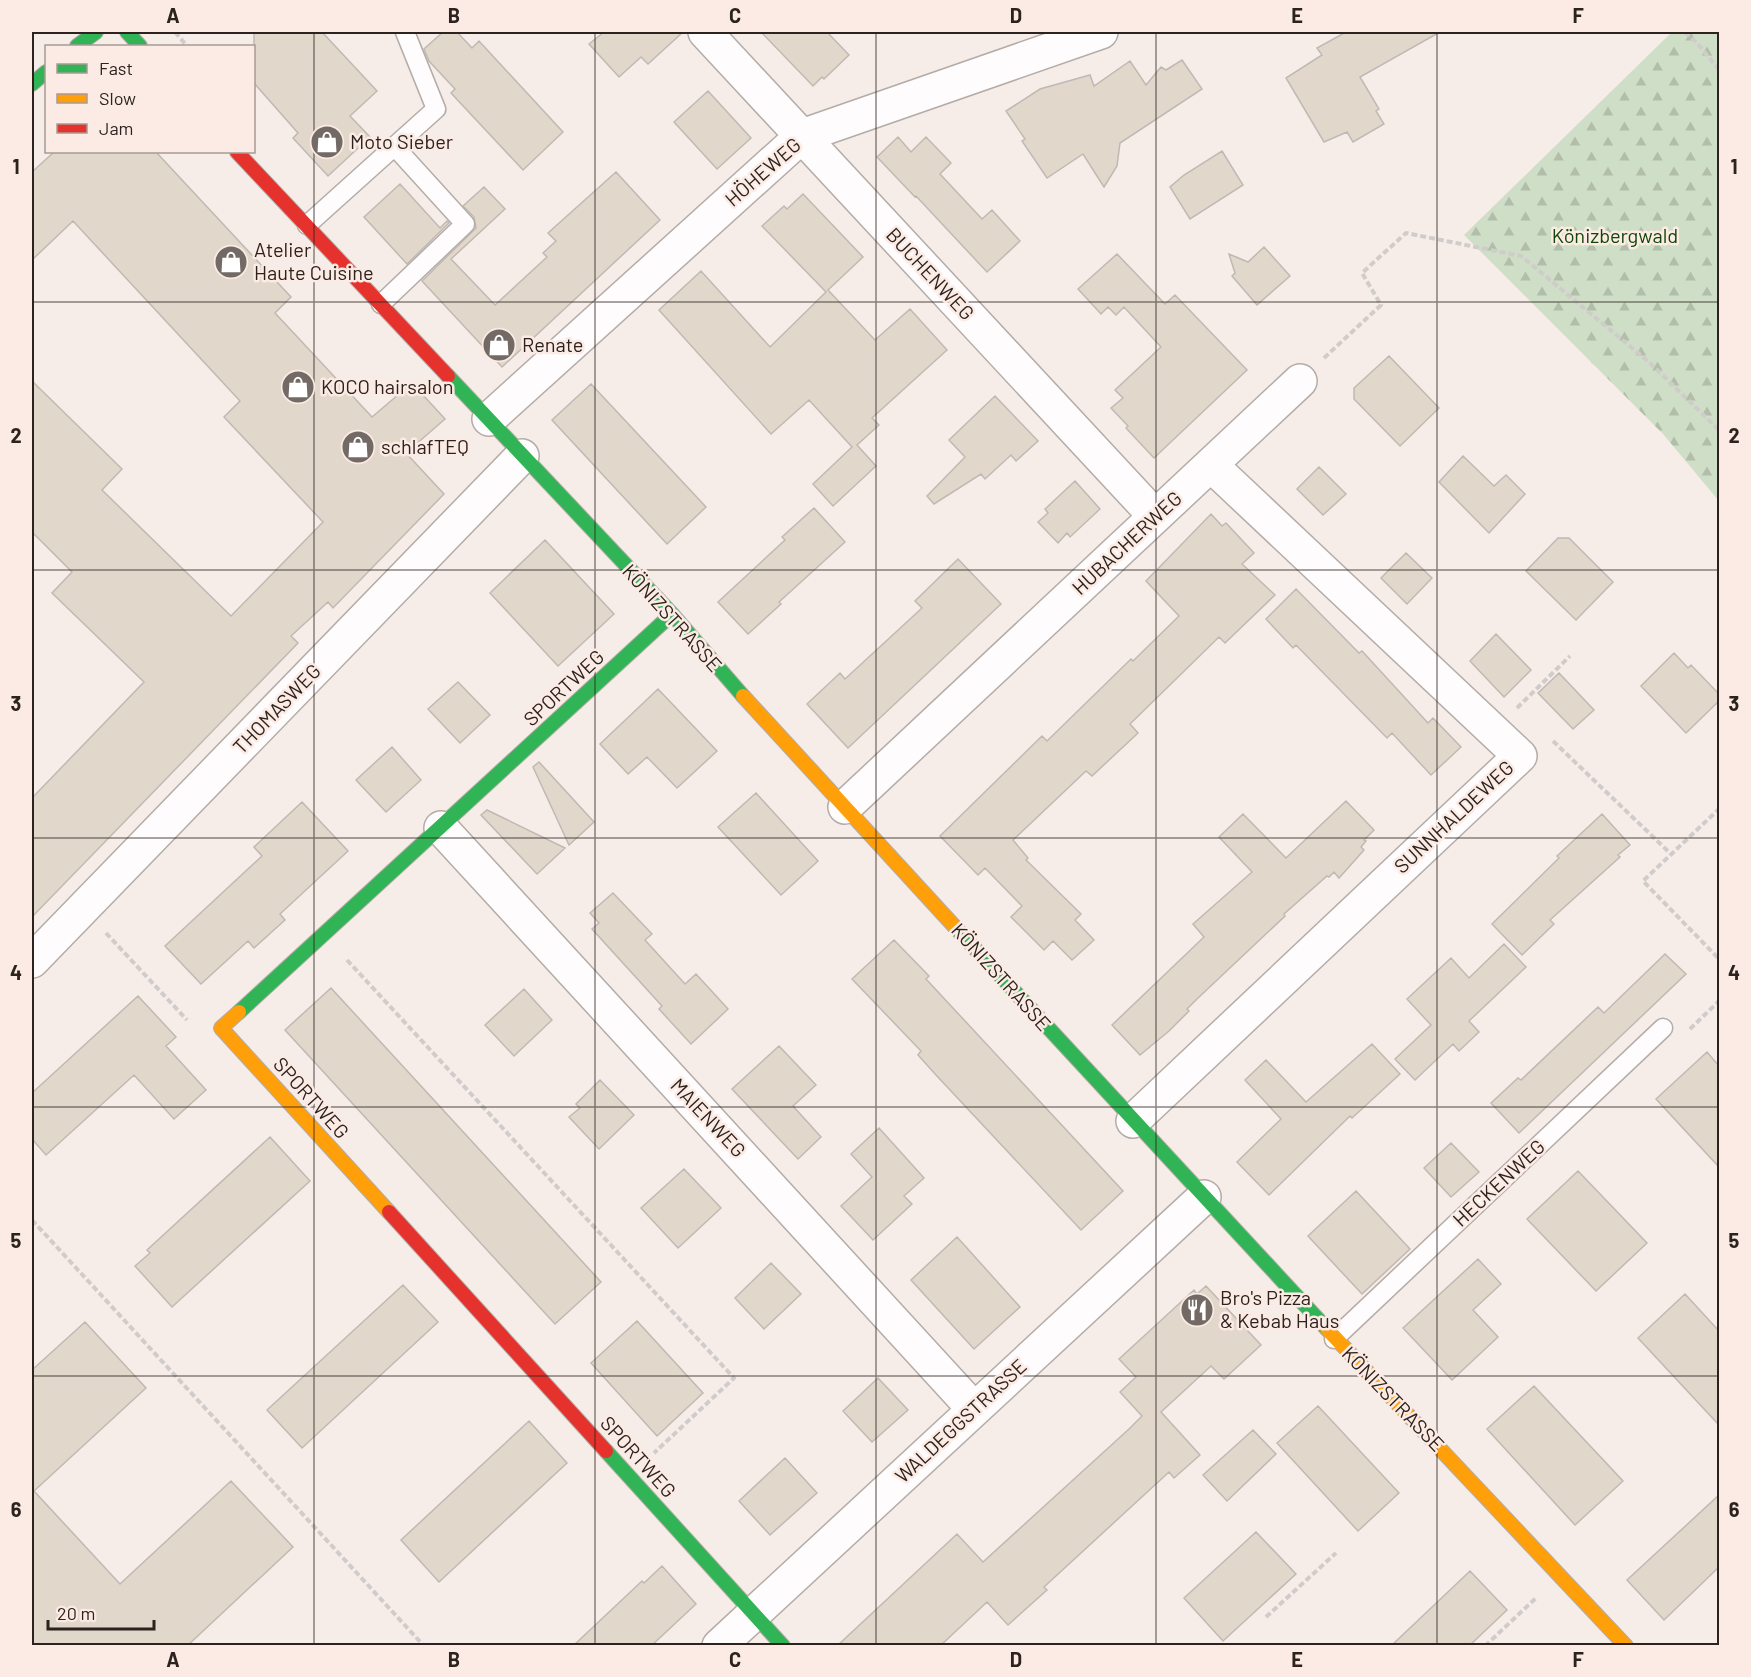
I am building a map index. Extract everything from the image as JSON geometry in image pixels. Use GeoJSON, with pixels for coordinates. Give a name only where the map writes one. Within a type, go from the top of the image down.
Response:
{"type":"FeatureCollection","features":[{"type":"Feature","properties":{"kind":"main road"},"geometry":{"type":"LineString","coordinates":[[78,45],[96,32]]}},
{"type":"Feature","properties":{"kind":"main road"},"geometry":{"type":"LineString","coordinates":[[127,32],[139,45]]}},
{"type":"Feature","properties":{"kind":"main road"},"geometry":{"type":"LineString","coordinates":[[32,84],[45,73]]}},
{"type":"Feature","properties":{"kind":"main road","name":"KÖNIZSTRASSE"},"geometry":{"type":"LineString","coordinates":[[238,153],[672,614],[729,681],[1335,1339],[1626,1646]]}},
{"type":"Feature","properties":{"kind":"main road","name":"SPORTWEG"},"geometry":{"type":"LineString","coordinates":[[672,614],[221,1028],[783,1646]]}},
{"type":"Feature","properties":{"kind":"street","name":"BUCHENWEG"},"geometry":{"type":"LineString","coordinates":[[705,32],[1155,516]]}},
{"type":"Feature","properties":{"kind":"street","name":"HÖHEWEG"},"geometry":{"type":"LineString","coordinates":[[489,419],[802,136],[1101,32]]}},
{"type":"Feature","properties":{"kind":"street","name":"HUBACHERWEG"},"geometry":{"type":"LineString","coordinates":[[845,807],[1300,381]]}},
{"type":"Feature","properties":{"kind":"street","name":"THOMASWEG"},"geometry":{"type":"LineString","coordinates":[[32,961],[522,456]]}},
{"type":"Feature","properties":{"kind":"street","name":"SUNNHALDEWEG"},"geometry":{"type":"LineString","coordinates":[[1133,1121],[1520,756],[1211,465]]}},
{"type":"Feature","properties":{"kind":"street","name":"MAIENWEG"},"geometry":{"type":"LineString","coordinates":[[441,828],[974,1409]]}},
{"type":"Feature","properties":{"kind":"street","name":"WALDEGGSTRASSE"},"geometry":{"type":"LineString","coordinates":[[719,1646],[1204,1197]]}},
{"type":"Feature","properties":{"kind":"lane"},"geometry":{"type":"LineString","coordinates":[[307,225],[436,109],[405,32]]}},
{"type":"Feature","properties":{"kind":"lane"},"geometry":{"type":"LineString","coordinates":[[381,304],[465,224],[394,147]]}},
{"type":"Feature","properties":{"kind":"lane","name":"HECKENWEG"},"geometry":{"type":"LineString","coordinates":[[1335,1339],[1663,1028]]}},
{"type":"Feature","properties":{"kind":"path"},"geometry":{"type":"LineString","coordinates":[[175,32],[186,45]]}},
{"type":"Feature","properties":{"kind":"path"},"geometry":{"type":"LineString","coordinates":[[1686,32],[1719,71]]}},
{"type":"Feature","properties":{"kind":"path"},"geometry":{"type":"LineString","coordinates":[[1300,381],[1381,305],[1362,273],[1406,233],[1521,256],[1649,362],[1719,431]]}},
{"type":"Feature","properties":{"kind":"path"},"geometry":{"type":"LineString","coordinates":[[1512,712],[1570,656]]}},
{"type":"Feature","properties":{"kind":"path"},"geometry":{"type":"LineString","coordinates":[[1572,759],[1671,854]]}},
{"type":"Feature","properties":{"kind":"path"},"geometry":{"type":"LineString","coordinates":[[1719,808],[1643,881],[1719,960]]}},
{"type":"Feature","properties":{"kind":"path"},"geometry":{"type":"LineString","coordinates":[[83,909],[208,1041],[221,1028]]}},
{"type":"Feature","properties":{"kind":"path"},"geometry":{"type":"LineString","coordinates":[[324,935],[734,1378],[628,1476]]}},
{"type":"Feature","properties":{"kind":"path"},"geometry":{"type":"LineString","coordinates":[[1695,1024],[1719,1000]]}},
{"type":"Feature","properties":{"kind":"path"},"geometry":{"type":"LineString","coordinates":[[32,1220],[424,1646]]}},
{"type":"Feature","properties":{"kind":"path"},"geometry":{"type":"LineString","coordinates":[[1266,1617],[1336,1553]]}},
{"type":"Feature","properties":{"kind":"path"},"geometry":{"type":"LineString","coordinates":[[1485,1646],[1561,1576]]}},
{"type":"Feature","properties":{"kind":"green space","name":"Könizbergwald"},"geometry":{"type":"Polygon","coordinates":[[[1672,32],[1719,32],[1719,501],[1663,434],[1464,235],[1672,32]]]}},
{"type":"Feature","properties":{"kind":"building"},"geometry":{"type":"Polygon","coordinates":[[[254,32],[322,32],[377,91],[350,116],[370,137],[328,176],[293,138],[298,133],[255,84],[254,32]]]}},
{"type":"Feature","properties":{"kind":"building"},"geometry":{"type":"Polygon","coordinates":[[[443,32],[457,32],[472,48],[479,41],[563,132],[523,170],[451,93],[455,89],[429,61],[424,49],[443,32]]]}},
{"type":"Feature","properties":{"kind":"building"},"geometry":{"type":"Polygon","coordinates":[[[604,32],[683,32],[648,64],[641,57],[619,77],[589,44],[604,32]]]}},
{"type":"Feature","properties":{"kind":"building"},"geometry":{"type":"Polygon","coordinates":[[[761,32],[827,32],[849,55],[824,79],[822,77],[813,86],[761,32]]]}},
{"type":"Feature","properties":{"kind":"building"},"geometry":{"type":"Polygon","coordinates":[[[1346,32],[1440,32],[1360,77],[1379,109],[1376,111],[1384,124],[1353,142],[1347,132],[1324,142],[1286,78],[1322,55],[1317,48],[1346,32]]]}},
{"type":"Feature","properties":{"kind":"building"},"geometry":{"type":"Polygon","coordinates":[[[1182,60],[1202,89],[1120,143],[1117,166],[1104,187],[1083,154],[1047,178],[1022,141],[1025,139],[1006,111],[1040,89],[1090,75],[1094,86],[1130,61],[1146,85],[1161,67],[1166,70],[1182,60]]]}},
{"type":"Feature","properties":{"kind":"building"},"geometry":{"type":"Polygon","coordinates":[[[708,91],[751,138],[717,169],[674,122],[708,91]]]}},
{"type":"Feature","properties":{"kind":"building"},"geometry":{"type":"Polygon","coordinates":[[[898,137],[911,152],[926,137],[951,163],[940,174],[982,219],[992,210],[1020,241],[987,272],[877,157],[898,137]]]}},
{"type":"Feature","properties":{"kind":"building"},"geometry":{"type":"Polygon","coordinates":[[[1222,151],[1243,185],[1190,219],[1170,187],[1184,175],[1222,151]]]}},
{"type":"Feature","properties":{"kind":"building"},"geometry":{"type":"Polygon","coordinates":[[[53,153],[157,153],[291,297],[275,313],[372,417],[412,383],[445,419],[406,453],[444,494],[333,608],[328,602],[291,636],[298,643],[32,917],[32,798],[144,682],[52,593],[72,572],[32,532],[32,381],[122,469],[102,490],[231,616],[323,522],[224,417],[240,401],[73,221],[32,260],[32,172],[53,153]]]}},
{"type":"Feature","properties":{"kind":"building"},"geometry":{"type":"Polygon","coordinates":[[[616,172],[660,220],[502,367],[422,281],[476,228],[474,217],[463,206],[484,187],[505,209],[451,259],[495,305],[547,257],[543,253],[556,241],[548,233],[616,172]]]}},
{"type":"Feature","properties":{"kind":"building"},"geometry":{"type":"Polygon","coordinates":[[[400,184],[440,228],[447,221],[449,223],[407,264],[364,217],[400,184]]]}},
{"type":"Feature","properties":{"kind":"building"},"geometry":{"type":"Polygon","coordinates":[[[803,194],[863,257],[828,290],[875,340],[910,309],[947,350],[872,418],[879,425],[857,445],[876,466],[833,506],[813,484],[852,447],[809,400],[771,434],[659,310],[701,271],[770,347],[826,292],[762,226],[784,206],[787,209],[803,194]]]}},
{"type":"Feature","properties":{"kind":"building"},"geometry":{"type":"Polygon","coordinates":[[[1264,247],[1290,276],[1257,305],[1232,276],[1235,273],[1229,254],[1248,262],[1264,247]]]}},
{"type":"Feature","properties":{"kind":"building"},"geometry":{"type":"Polygon","coordinates":[[[1117,254],[1165,304],[1175,295],[1247,370],[1154,458],[1111,408],[1123,398],[1115,390],[1161,347],[1124,307],[1116,315],[1108,307],[1101,314],[1078,289],[1117,254]]]}},
{"type":"Feature","properties":{"kind":"building"},"geometry":{"type":"Polygon","coordinates":[[[1389,356],[1439,408],[1400,446],[1354,399],[1354,388],[1389,356]]]}},
{"type":"Feature","properties":{"kind":"building"},"geometry":{"type":"Polygon","coordinates":[[[591,384],[706,507],[667,544],[552,420],[591,384]]]}},
{"type":"Feature","properties":{"kind":"building"},"geometry":{"type":"Polygon","coordinates":[[[995,396],[1038,441],[1016,461],[1011,455],[985,479],[981,474],[934,504],[927,496],[965,457],[949,440],[995,396]]]}},
{"type":"Feature","properties":{"kind":"building"},"geometry":{"type":"Polygon","coordinates":[[[1463,456],[1494,486],[1506,475],[1525,494],[1489,533],[1439,482],[1463,456]]]}},
{"type":"Feature","properties":{"kind":"building"},"geometry":{"type":"Polygon","coordinates":[[[1319,467],[1346,494],[1323,515],[1297,489],[1319,467]]]}},
{"type":"Feature","properties":{"kind":"building"},"geometry":{"type":"Polygon","coordinates":[[[1075,481],[1100,509],[1070,537],[1067,533],[1058,543],[1038,522],[1048,513],[1045,509],[1075,481]]]}},
{"type":"Feature","properties":{"kind":"building"},"geometry":{"type":"Polygon","coordinates":[[[814,508],[845,542],[779,602],[781,604],[748,634],[718,602],[785,540],[782,537],[814,508]]]}},
{"type":"Feature","properties":{"kind":"building"},"geometry":{"type":"Polygon","coordinates":[[[1211,514],[1222,526],[1226,523],[1254,553],[1242,564],[1275,595],[1225,643],[1219,637],[1130,724],[1138,733],[1092,776],[1086,771],[1013,840],[1028,858],[1026,860],[1081,914],[1075,920],[1094,940],[1072,960],[1053,941],[1044,950],[1011,917],[1022,906],[985,868],[978,875],[940,836],[1042,736],[1047,741],[1179,616],[1146,581],[1211,514]]]}},
{"type":"Feature","properties":{"kind":"building"},"geometry":{"type":"Polygon","coordinates":[[[1558,538],[1569,538],[1613,582],[1576,620],[1526,571],[1558,538]]]}},
{"type":"Feature","properties":{"kind":"building"},"geometry":{"type":"Polygon","coordinates":[[[545,540],[614,614],[558,666],[490,593],[545,540]]]}},
{"type":"Feature","properties":{"kind":"building"},"geometry":{"type":"Polygon","coordinates":[[[1406,553],[1432,578],[1407,604],[1381,578],[1406,553]]]}},
{"type":"Feature","properties":{"kind":"building"},"geometry":{"type":"Polygon","coordinates":[[[958,559],[1001,604],[848,748],[807,704],[840,673],[845,679],[922,608],[915,601],[958,559]]]}},
{"type":"Feature","properties":{"kind":"building"},"geometry":{"type":"Polygon","coordinates":[[[1296,589],[1359,653],[1362,651],[1428,723],[1433,718],[1461,747],[1431,775],[1392,733],[1387,738],[1296,645],[1293,648],[1266,619],[1296,589]]]}},
{"type":"Feature","properties":{"kind":"building"},"geometry":{"type":"Polygon","coordinates":[[[1496,634],[1531,670],[1504,697],[1470,661],[1496,634]]]}},
{"type":"Feature","properties":{"kind":"building"},"geometry":{"type":"Polygon","coordinates":[[[1674,653],[1688,668],[1691,665],[1719,694],[1719,701],[1686,733],[1641,686],[1674,653]]]}},
{"type":"Feature","properties":{"kind":"building"},"geometry":{"type":"Polygon","coordinates":[[[1559,673],[1594,710],[1573,729],[1538,693],[1559,673]]]}},
{"type":"Feature","properties":{"kind":"building"},"geometry":{"type":"Polygon","coordinates":[[[458,682],[490,715],[460,743],[428,709],[458,682]]]}},
{"type":"Feature","properties":{"kind":"building"},"geometry":{"type":"Polygon","coordinates":[[[658,689],[717,751],[677,788],[647,757],[628,774],[600,744],[658,689]]]}},
{"type":"Feature","properties":{"kind":"building"},"geometry":{"type":"Polygon","coordinates":[[[392,747],[421,780],[386,812],[356,780],[392,747]]]}},
{"type":"Feature","properties":{"kind":"building"},"geometry":{"type":"Polygon","coordinates":[[[539,762],[594,822],[569,845],[533,767],[539,762]]]}},
{"type":"Feature","properties":{"kind":"building"},"geometry":{"type":"Polygon","coordinates":[[[756,793],[818,861],[781,895],[718,827],[756,793]]]}},
{"type":"Feature","properties":{"kind":"building"},"geometry":{"type":"Polygon","coordinates":[[[1346,801],[1374,830],[1364,840],[1366,841],[1361,847],[1364,850],[1339,878],[1334,872],[1329,877],[1327,876],[1284,914],[1285,916],[1187,1009],[1189,1011],[1169,1031],[1140,1055],[1112,1025],[1204,937],[1193,924],[1252,872],[1219,837],[1243,814],[1286,858],[1346,801]]]}},
{"type":"Feature","properties":{"kind":"building"},"geometry":{"type":"Polygon","coordinates":[[[302,802],[348,851],[280,914],[285,920],[254,948],[248,941],[201,984],[165,946],[262,856],[254,847],[302,802]]]}},
{"type":"Feature","properties":{"kind":"building"},"geometry":{"type":"Polygon","coordinates":[[[487,810],[565,848],[537,874],[481,815],[487,810]]]}},
{"type":"Feature","properties":{"kind":"building"},"geometry":{"type":"Polygon","coordinates":[[[1602,814],[1630,845],[1618,855],[1620,857],[1550,920],[1554,924],[1522,955],[1492,924],[1559,858],[1557,856],[1602,814]]]}},
{"type":"Feature","properties":{"kind":"building"},"geometry":{"type":"Polygon","coordinates":[[[613,893],[652,934],[645,940],[685,984],[696,974],[728,1009],[691,1044],[659,1009],[662,1006],[592,929],[599,923],[590,913],[613,893]]]}},
{"type":"Feature","properties":{"kind":"building"},"geometry":{"type":"Polygon","coordinates":[[[894,940],[929,976],[926,979],[1123,1191],[1081,1230],[936,1075],[918,1055],[921,1051],[852,979],[894,940]]]}},
{"type":"Feature","properties":{"kind":"building"},"geometry":{"type":"Polygon","coordinates":[[[1504,944],[1526,967],[1469,1021],[1479,1032],[1459,1051],[1453,1044],[1415,1080],[1395,1059],[1431,1025],[1407,999],[1451,958],[1469,978],[1504,944]]]}},
{"type":"Feature","properties":{"kind":"building"},"geometry":{"type":"Polygon","coordinates":[[[1665,954],[1686,974],[1519,1133],[1491,1103],[1518,1078],[1521,1080],[1598,1007],[1604,1013],[1665,954]]]}},
{"type":"Feature","properties":{"kind":"building"},"geometry":{"type":"Polygon","coordinates":[[[331,988],[601,1282],[555,1324],[285,1030],[331,988]]]}},
{"type":"Feature","properties":{"kind":"building"},"geometry":{"type":"Polygon","coordinates":[[[524,989],[552,1020],[514,1056],[485,1025],[524,989]]]}},
{"type":"Feature","properties":{"kind":"building"},"geometry":{"type":"Polygon","coordinates":[[[138,996],[176,1037],[166,1046],[206,1090],[174,1119],[134,1075],[46,1155],[32,1139],[32,1093],[138,996]]]}},
{"type":"Feature","properties":{"kind":"building"},"geometry":{"type":"Polygon","coordinates":[[[1372,1044],[1400,1074],[1352,1118],[1350,1116],[1269,1195],[1237,1162],[1281,1119],[1245,1080],[1266,1060],[1306,1102],[1372,1044]]]}},
{"type":"Feature","properties":{"kind":"building"},"geometry":{"type":"Polygon","coordinates":[[[779,1046],[816,1085],[793,1106],[821,1137],[798,1159],[732,1089],[779,1046]]]}},
{"type":"Feature","properties":{"kind":"building"},"geometry":{"type":"Polygon","coordinates":[[[1707,1052],[1719,1066],[1719,1167],[1656,1099],[1707,1052]]]}},
{"type":"Feature","properties":{"kind":"building"},"geometry":{"type":"Polygon","coordinates":[[[600,1080],[634,1115],[599,1149],[569,1117],[580,1108],[576,1104],[600,1080]]]}},
{"type":"Feature","properties":{"kind":"building"},"geometry":{"type":"Polygon","coordinates":[[[879,1128],[924,1178],[904,1196],[912,1204],[873,1240],[841,1206],[872,1177],[851,1154],[879,1128]]]}},
{"type":"Feature","properties":{"kind":"building"},"geometry":{"type":"Polygon","coordinates":[[[270,1137],[310,1181],[172,1307],[135,1266],[150,1253],[147,1250],[270,1137]]]}},
{"type":"Feature","properties":{"kind":"building"},"geometry":{"type":"Polygon","coordinates":[[[1451,1143],[1479,1172],[1451,1197],[1424,1168],[1451,1143]]]}},
{"type":"Feature","properties":{"kind":"building"},"geometry":{"type":"Polygon","coordinates":[[[684,1169],[721,1208],[678,1248],[641,1208],[684,1169]]]}},
{"type":"Feature","properties":{"kind":"building"},"geometry":{"type":"Polygon","coordinates":[[[1578,1171],[1647,1243],[1596,1291],[1527,1219],[1578,1171]]]}},
{"type":"Feature","properties":{"kind":"building"},"geometry":{"type":"Polygon","coordinates":[[[1356,1191],[1410,1249],[1362,1294],[1308,1236],[1356,1191]]]}},
{"type":"Feature","properties":{"kind":"building"},"geometry":{"type":"Polygon","coordinates":[[[957,1237],[1020,1307],[974,1349],[911,1280],[957,1237]]]}},
{"type":"Feature","properties":{"kind":"building"},"geometry":{"type":"Polygon","coordinates":[[[1478,1259],[1501,1284],[1473,1310],[1498,1337],[1452,1380],[1403,1328],[1478,1259]]]}},
{"type":"Feature","properties":{"kind":"building"},"geometry":{"type":"Polygon","coordinates":[[[771,1263],[801,1294],[764,1329],[735,1298],[771,1263]]]}},
{"type":"Feature","properties":{"kind":"building"},"geometry":{"type":"Polygon","coordinates":[[[403,1285],[438,1322],[302,1448],[267,1410],[403,1285]]]}},
{"type":"Feature","properties":{"kind":"building"},"geometry":{"type":"Polygon","coordinates":[[[1206,1286],[1261,1345],[1224,1379],[1211,1366],[1161,1412],[1200,1455],[1174,1478],[1169,1472],[1044,1587],[1047,1590],[1008,1625],[987,1602],[940,1646],[837,1646],[957,1534],[983,1562],[1129,1429],[1142,1416],[1120,1392],[1136,1377],[1119,1359],[1194,1290],[1197,1294],[1206,1286]]]}},
{"type":"Feature","properties":{"kind":"building"},"geometry":{"type":"Polygon","coordinates":[[[1685,1294],[1719,1331],[1719,1425],[1638,1338],[1685,1294]]]}},
{"type":"Feature","properties":{"kind":"building"},"geometry":{"type":"Polygon","coordinates":[[[637,1321],[703,1393],[657,1436],[591,1363],[637,1321]]]}},
{"type":"Feature","properties":{"kind":"building"},"geometry":{"type":"Polygon","coordinates":[[[85,1322],[146,1388],[34,1491],[120,1584],[231,1481],[293,1547],[187,1646],[32,1646],[32,1370],[85,1322]]]}},
{"type":"Feature","properties":{"kind":"building"},"geometry":{"type":"Polygon","coordinates":[[[878,1378],[908,1410],[872,1442],[843,1411],[878,1378]]]}},
{"type":"Feature","properties":{"kind":"building"},"geometry":{"type":"Polygon","coordinates":[[[1534,1386],[1623,1481],[1575,1525],[1487,1429],[1534,1386]]]}},
{"type":"Feature","properties":{"kind":"building"},"geometry":{"type":"Polygon","coordinates":[[[1318,1406],[1399,1493],[1358,1531],[1277,1443],[1318,1406]]]}},
{"type":"Feature","properties":{"kind":"building"},"geometry":{"type":"Polygon","coordinates":[[[529,1421],[567,1463],[439,1582],[401,1540],[529,1421]]]}},
{"type":"Feature","properties":{"kind":"building"},"geometry":{"type":"Polygon","coordinates":[[[1253,1430],[1276,1454],[1227,1501],[1203,1475],[1253,1430]]]}},
{"type":"Feature","properties":{"kind":"building"},"geometry":{"type":"Polygon","coordinates":[[[785,1458],[817,1493],[770,1535],[739,1501],[785,1458]]]}},
{"type":"Feature","properties":{"kind":"building"},"geometry":{"type":"Polygon","coordinates":[[[1719,1495],[1719,1567],[1664,1620],[1627,1580],[1719,1495]]]}},
{"type":"Feature","properties":{"kind":"building"},"geometry":{"type":"Polygon","coordinates":[[[1256,1532],[1296,1574],[1223,1641],[1184,1598],[1256,1532]]]}},
{"type":"Feature","properties":{"kind":"building"},"geometry":{"type":"Polygon","coordinates":[[[662,1566],[696,1604],[651,1646],[573,1646],[642,1581],[644,1583],[662,1566]]]}},
{"type":"Feature","properties":{"kind":"building"},"geometry":{"type":"Polygon","coordinates":[[[1470,1571],[1507,1610],[1469,1646],[1391,1646],[1470,1571]]]}},
{"type":"Feature","properties":{"kind":"traffic: fast"},"geometry":{"type":"LineString","coordinates":[[78,45],[96,32]]}},
{"type":"Feature","properties":{"kind":"traffic: fast"},"geometry":{"type":"LineString","coordinates":[[127,32],[139,45]]}},
{"type":"Feature","properties":{"kind":"traffic: fast"},"geometry":{"type":"LineString","coordinates":[[32,84],[45,73]]}},
{"type":"Feature","properties":{"kind":"traffic: fast"},"geometry":{"type":"LineString","coordinates":[[448,376],[672,614],[743,696]]}},
{"type":"Feature","properties":{"kind":"traffic: fast"},"geometry":{"type":"LineString","coordinates":[[239,1012],[672,614]]}},
{"type":"Feature","properties":{"kind":"traffic: fast"},"geometry":{"type":"LineString","coordinates":[[955,927],[1327,1329]]}},
{"type":"Feature","properties":{"kind":"traffic: fast"},"geometry":{"type":"LineString","coordinates":[[606,1451],[783,1646]]}},
{"type":"Feature","properties":{"kind":"traffic: slow"},"geometry":{"type":"LineString","coordinates":[[743,696],[955,927]]}},
{"type":"Feature","properties":{"kind":"traffic: slow"},"geometry":{"type":"LineString","coordinates":[[239,1012],[221,1028],[389,1212]]}},
{"type":"Feature","properties":{"kind":"traffic: slow"},"geometry":{"type":"LineString","coordinates":[[1327,1329],[1626,1646]]}},
{"type":"Feature","properties":{"kind":"traffic: jam"},"geometry":{"type":"LineString","coordinates":[[238,153],[448,376]]}},
{"type":"Feature","properties":{"kind":"traffic: jam"},"geometry":{"type":"LineString","coordinates":[[389,1212],[606,1451]]}},
{"type":"Feature","properties":{"kind":"place","name":"Moto Sieber"},"geometry":{"type":"Point","coordinates":[327,142]}},
{"type":"Feature","properties":{"kind":"place","name":"Atelier Haute Cuisine"},"geometry":{"type":"Point","coordinates":[231,262]}},
{"type":"Feature","properties":{"kind":"place","name":"Renate"},"geometry":{"type":"Point","coordinates":[499,345]}},
{"type":"Feature","properties":{"kind":"place","name":"KOCO hairsalon"},"geometry":{"type":"Point","coordinates":[298,387]}},
{"type":"Feature","properties":{"kind":"place","name":"schlafTEQ"},"geometry":{"type":"Point","coordinates":[358,447]}},
{"type":"Feature","properties":{"kind":"place","name":"Bro's Pizza & Kebab Haus"},"geometry":{"type":"Point","coordinates":[1197,1310]}}]}
